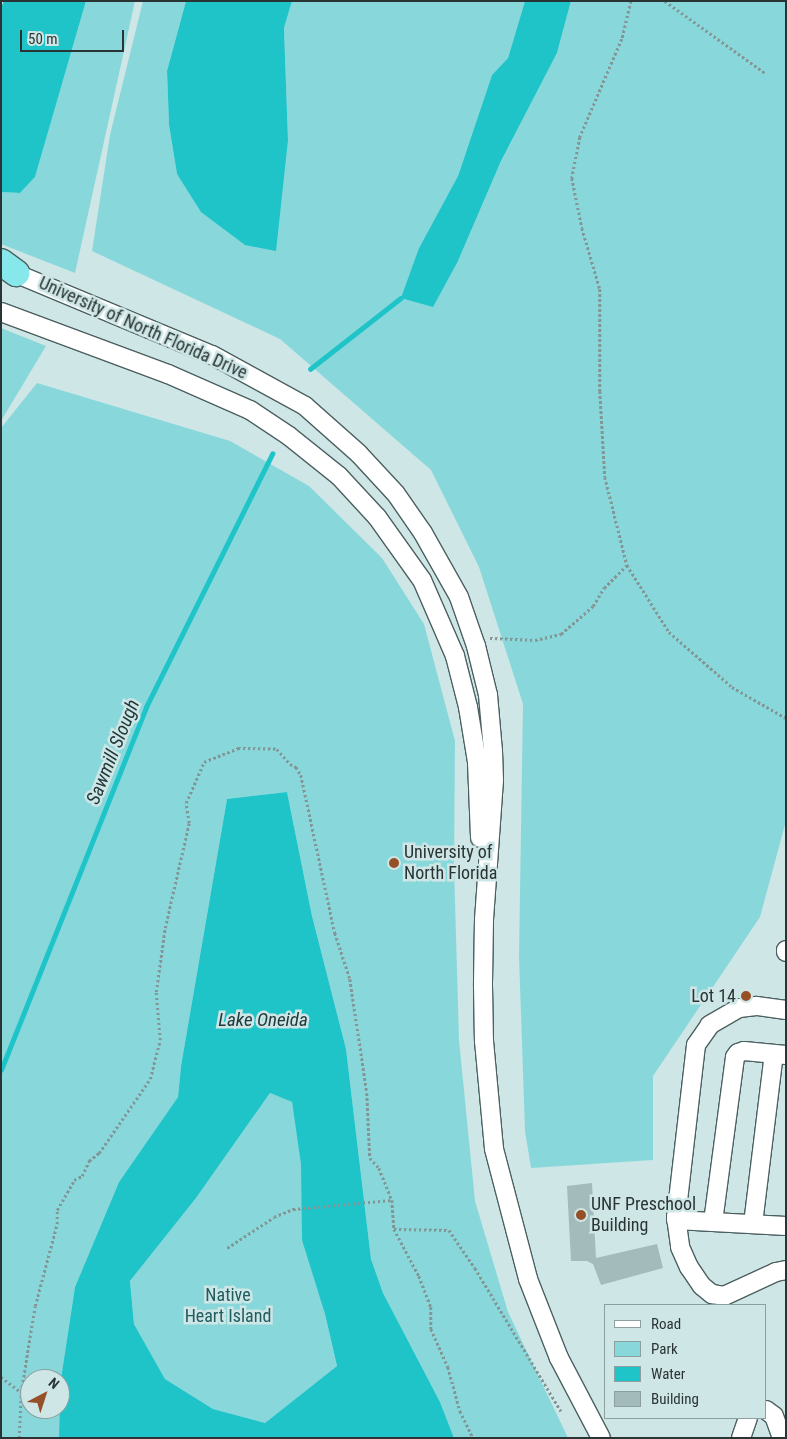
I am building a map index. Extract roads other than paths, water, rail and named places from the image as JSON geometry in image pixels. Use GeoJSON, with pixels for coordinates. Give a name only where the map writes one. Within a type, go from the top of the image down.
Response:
{"type":"FeatureCollection","features":[{"type":"Feature","properties":{"kind":"street","name":"University of North Florida Drive"},"geometry":{"type":"LineString","coordinates":[[6,267],[212,355],[305,406],[359,454],[396,494],[423,533],[459,596],[474,639],[488,695],[494,780],[484,919]]}},
{"type":"Feature","properties":{"kind":"street","name":"University of North Florida Drive"},"geometry":{"type":"LineString","coordinates":[[1,312],[168,374],[250,410],[289,436],[339,476],[377,517],[422,580],[455,656],[468,707],[476,762],[484,919],[484,1041],[494,1149],[501,1184],[517,1245],[534,1295],[559,1358],[601,1438]]}},
{"type":"Feature","properties":{"kind":"street"},"geometry":{"type":"LineString","coordinates":[[786,1010],[756,1006],[738,1008],[710,1025],[696,1045],[676,1220],[680,1247],[688,1267],[712,1300],[776,1272],[786,1270]]}},
{"type":"Feature","properties":{"kind":"street"},"geometry":{"type":"LineString","coordinates":[[713,1222],[735,1057],[738,1052],[744,1051],[780,1055],[753,1224]]}},
{"type":"Feature","properties":{"kind":"street"},"geometry":{"type":"LineString","coordinates":[[676,1220],[786,1226]]}},
{"type":"Feature","properties":{"kind":"street"},"geometry":{"type":"LineString","coordinates":[[774,1410],[774,1416],[782,1438]]}},
{"type":"Feature","properties":{"kind":"street"},"geometry":{"type":"LineString","coordinates":[[741,1438],[748,1419]]}},
{"type":"Feature","properties":{"kind":"water"},"geometry":{"type":"Polygon","coordinates":[[[4,1],[86,1],[35,177],[20,193],[1,192],[1,7],[4,1]]]}},
{"type":"Feature","properties":{"kind":"water"},"geometry":{"type":"Polygon","coordinates":[[[186,1],[292,1],[284,28],[288,140],[276,251],[245,245],[201,212],[177,174],[169,125],[167,71],[186,1]]]}},
{"type":"Feature","properties":{"kind":"water"},"geometry":{"type":"Polygon","coordinates":[[[525,1],[571,1],[557,53],[501,161],[458,261],[433,307],[401,298],[419,248],[458,176],[492,75],[508,58],[525,1]]]}},
{"type":"Feature","properties":{"kind":"water","name":"Lake Oneida"},"geometry":{"type":"Polygon","coordinates":[[[287,792],[312,916],[346,1049],[371,1259],[383,1293],[440,1402],[454,1438],[59,1438],[59,1419],[70,1419],[70,1369],[62,1369],[75,1287],[119,1182],[178,1097],[181,1066],[227,799],[287,792]],[[270,1093],[196,1198],[130,1281],[134,1324],[165,1379],[213,1409],[265,1423],[337,1366],[325,1314],[302,1240],[301,1164],[292,1102],[270,1093]]]}},
{"type":"Feature","properties":{"kind":"waterway"},"geometry":{"type":"LineString","coordinates":[[310,369],[401,298]]}},
{"type":"Feature","properties":{"kind":"waterway","name":"Sawmill Slough"},"geometry":{"type":"LineString","coordinates":[[1,1070],[146,707],[272,454]]}},
{"type":"Feature","properties":{"kind":"place","name":"University of North Florida"},"geometry":{"type":"Point","coordinates":[394,863]}},
{"type":"Feature","properties":{"kind":"place","name":"Lot 14"},"geometry":{"type":"Point","coordinates":[746,996]}},
{"type":"Feature","properties":{"kind":"place","name":"UNF Preschool Building"},"geometry":{"type":"Point","coordinates":[581,1215]}},
{"type":"Feature","properties":{"kind":"park label","name":"Native Heart Island"},"geometry":{"type":"Point","coordinates":[228,1306]}}]}
